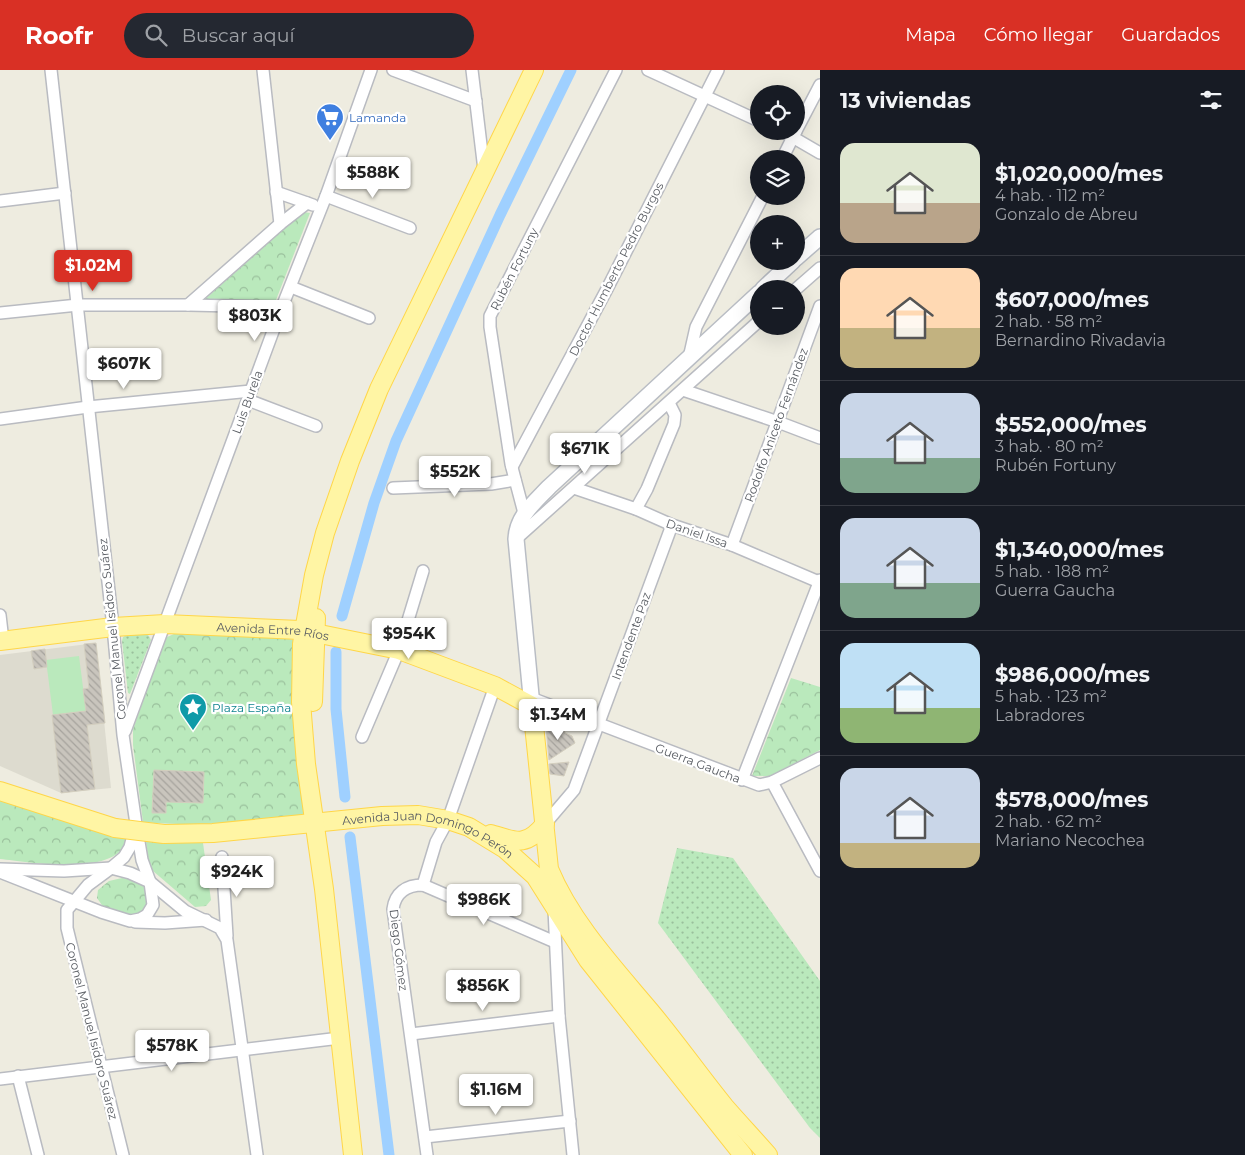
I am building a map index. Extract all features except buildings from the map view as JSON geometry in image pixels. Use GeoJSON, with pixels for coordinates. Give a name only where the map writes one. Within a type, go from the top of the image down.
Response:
{"type":"FeatureCollection","features":[{"type":"Feature","properties":{"kind":"main road"},"geometry":{"type":"LineString","coordinates":[[310,632],[314,575],[325,533],[350,461],[379,389],[534,70]]}},
{"type":"Feature","properties":{"kind":"main road"},"geometry":{"type":"LineString","coordinates":[[358,1155],[320,823],[306,764],[301,702],[302,644],[310,632],[316,614],[334,536],[389,394],[452,257],[542,70]]}},
{"type":"Feature","properties":{"kind":"main road"},"geometry":{"type":"LineString","coordinates":[[805,250],[820,236]]}},
{"type":"Feature","properties":{"kind":"main road"},"geometry":{"type":"LineString","coordinates":[[773,280],[783,270]]}},
{"type":"Feature","properties":{"kind":"main road"},"geometry":{"type":"LineString","coordinates":[[750,301],[549,487],[524,513],[516,529],[516,539],[531,702],[550,869],[558,891],[621,978],[726,1107],[768,1155]]}},
{"type":"Feature","properties":{"kind":"main road","name":"Avenida Entre Ríos"},"geometry":{"type":"LineString","coordinates":[[2,641],[113,627],[165,624],[235,626],[310,632],[399,650],[495,686],[531,702]]}},
{"type":"Feature","properties":{"kind":"main road","name":"Avenida Juan Domingo Perón"},"geometry":{"type":"LineString","coordinates":[[0,791],[115,828],[164,834],[213,833],[382,816],[418,815],[448,820],[469,827],[515,857],[534,876],[588,960],[743,1155]]}},
{"type":"Feature","properties":{"kind":"main road"},"geometry":{"type":"LineString","coordinates":[[320,823],[324,889],[353,1155]]}},
{"type":"Feature","properties":{"kind":"main road"},"geometry":{"type":"LineString","coordinates":[[469,827],[519,841],[534,837],[545,824]]}},
{"type":"Feature","properties":{"kind":"street","name":"Coronel Manuel Isidoro Suárez"},"geometry":{"type":"LineString","coordinates":[[51,70],[113,627],[123,734],[136,824],[130,847],[124,857],[88,884],[67,910],[67,928],[123,1155]]}},
{"type":"Feature","properties":{"kind":"street"},"geometry":{"type":"LineString","coordinates":[[263,70],[280,224]]}},
{"type":"Feature","properties":{"kind":"street","name":"Luis Burela"},"geometry":{"type":"LineString","coordinates":[[123,734],[282,307],[326,196],[371,70]]}},
{"type":"Feature","properties":{"kind":"street"},"geometry":{"type":"LineString","coordinates":[[393,70],[476,101]]}},
{"type":"Feature","properties":{"kind":"street"},"geometry":{"type":"LineString","coordinates":[[472,70],[484,174]]}},
{"type":"Feature","properties":{"kind":"street","name":"Rubén Fortuny"},"geometry":{"type":"LineString","coordinates":[[524,513],[514,480],[490,327],[490,316],[616,70]]}},
{"type":"Feature","properties":{"kind":"street"},"geometry":{"type":"LineString","coordinates":[[648,70],[750,117]]}},
{"type":"Feature","properties":{"kind":"street","name":"Doctor Humberto Pedro Burgos"},"geometry":{"type":"LineString","coordinates":[[512,467],[607,289],[718,70]]}},
{"type":"Feature","properties":{"kind":"street"},"geometry":{"type":"LineString","coordinates":[[805,114],[820,85]]}},
{"type":"Feature","properties":{"kind":"street"},"geometry":{"type":"LineString","coordinates":[[804,140],[820,153]]}},
{"type":"Feature","properties":{"kind":"street"},"geometry":{"type":"LineString","coordinates":[[276,192],[321,207]]}},
{"type":"Feature","properties":{"kind":"street"},"geometry":{"type":"LineString","coordinates":[[0,201],[65,193]]}},
{"type":"Feature","properties":{"kind":"street"},"geometry":{"type":"LineString","coordinates":[[326,196],[410,228]]}},
{"type":"Feature","properties":{"kind":"street"},"geometry":{"type":"LineString","coordinates":[[188,305],[280,224],[307,203]]}},
{"type":"Feature","properties":{"kind":"street"},"geometry":{"type":"LineString","coordinates":[[689,358],[696,327],[758,205]]}},
{"type":"Feature","properties":{"kind":"street"},"geometry":{"type":"LineString","coordinates":[[805,281],[820,268]]}},
{"type":"Feature","properties":{"kind":"street"},"geometry":{"type":"LineString","coordinates":[[291,287],[369,318]]}},
{"type":"Feature","properties":{"kind":"street"},"geometry":{"type":"LineString","coordinates":[[0,313],[78,305],[282,307]]}},
{"type":"Feature","properties":{"kind":"street","name":"Rodolfo Aniceto Fernández"},"geometry":{"type":"LineString","coordinates":[[732,545],[820,306]]}},
{"type":"Feature","properties":{"kind":"street"},"geometry":{"type":"LineString","coordinates":[[516,539],[750,329]]}},
{"type":"Feature","properties":{"kind":"street"},"geometry":{"type":"LineString","coordinates":[[683,390],[820,438]]}},
{"type":"Feature","properties":{"kind":"street"},"geometry":{"type":"LineString","coordinates":[[0,419],[88,407],[250,396],[316,426]]}},
{"type":"Feature","properties":{"kind":"street"},"geometry":{"type":"LineString","coordinates":[[636,509],[674,424],[675,415],[669,403]]}},
{"type":"Feature","properties":{"kind":"street"},"geometry":{"type":"LineString","coordinates":[[394,488],[491,484],[514,480]]}},
{"type":"Feature","properties":{"kind":"street","name":"Daniel Issa"},"geometry":{"type":"LineString","coordinates":[[574,488],[636,509],[672,525],[732,545],[820,581]]}},
{"type":"Feature","properties":{"kind":"street","name":"Intendente Paz"},"geometry":{"type":"LineString","coordinates":[[545,824],[574,790],[672,525]]}},
{"type":"Feature","properties":{"kind":"street"},"geometry":{"type":"LineString","coordinates":[[362,737],[399,650],[423,570]]}},
{"type":"Feature","properties":{"kind":"street"},"geometry":{"type":"LineString","coordinates":[[742,780],[820,581]]}},
{"type":"Feature","properties":{"kind":"street"},"geometry":{"type":"LineString","coordinates":[[0,615],[2,641]]}},
{"type":"Feature","properties":{"kind":"street"},"geometry":{"type":"LineString","coordinates":[[495,686],[448,820],[436,842],[422,885],[555,942]]}},
{"type":"Feature","properties":{"kind":"street","name":"Guerra Gaucha"},"geometry":{"type":"LineString","coordinates":[[531,702],[598,725],[742,780],[759,785],[772,782]]}},
{"type":"Feature","properties":{"kind":"street"},"geometry":{"type":"LineString","coordinates":[[820,758],[772,782],[820,871]]}},
{"type":"Feature","properties":{"kind":"street"},"geometry":{"type":"LineString","coordinates":[[130,921],[140,919],[147,914],[153,905],[150,882],[142,860],[136,824]]}},
{"type":"Feature","properties":{"kind":"street"},"geometry":{"type":"LineString","coordinates":[[222,857],[227,940],[257,1155]]}},
{"type":"Feature","properties":{"kind":"street"},"geometry":{"type":"LineString","coordinates":[[0,871],[64,871],[111,868],[130,872],[150,882],[185,910],[208,920],[220,928],[227,940]]}},
{"type":"Feature","properties":{"kind":"street"},"geometry":{"type":"LineString","coordinates":[[0,871],[73,902],[130,921],[165,923],[208,920]]}},
{"type":"Feature","properties":{"kind":"street","name":"Diego Gómez"},"geometry":{"type":"LineString","coordinates":[[422,885],[415,885],[400,891],[394,900],[393,909],[427,1155]]}},
{"type":"Feature","properties":{"kind":"street"},"geometry":{"type":"LineString","coordinates":[[554,905],[559,1016],[573,1155]]}},
{"type":"Feature","properties":{"kind":"street"},"geometry":{"type":"LineString","coordinates":[[411,1034],[559,1016]]}},
{"type":"Feature","properties":{"kind":"street"},"geometry":{"type":"LineString","coordinates":[[0,1079],[340,1038]]}},
{"type":"Feature","properties":{"kind":"street"},"geometry":{"type":"LineString","coordinates":[[18,1076],[38,1155]]}},
{"type":"Feature","properties":{"kind":"street"},"geometry":{"type":"LineString","coordinates":[[425,1137],[570,1121]]}},
{"type":"Feature","properties":{"kind":"shaded area"},"geometry":{"type":"Polygon","coordinates":[[[96,643],[111,788],[61,793],[0,766],[0,655],[96,643]]]}},
{"type":"Feature","properties":{"kind":"green space"},"geometry":{"type":"Polygon","coordinates":[[[303,212],[310,213],[276,300],[204,300],[303,212]]]}},
{"type":"Feature","properties":{"kind":"green space"},"geometry":{"type":"Polygon","coordinates":[[[129,634],[146,634],[151,640],[130,694],[128,693],[122,641],[123,637],[129,634]]]}},
{"type":"Feature","properties":{"kind":"green space"},"geometry":{"type":"Polygon","coordinates":[[[174,634],[285,638],[293,640],[295,643],[296,753],[305,813],[301,817],[202,824],[143,822],[133,745],[133,729],[165,640],[174,634]]]}},
{"type":"Feature","properties":{"kind":"green space"},"geometry":{"type":"Polygon","coordinates":[[[79,656],[86,711],[53,715],[46,660],[79,656]]]}},
{"type":"Feature","properties":{"kind":"green space"},"geometry":{"type":"Polygon","coordinates":[[[791,678],[820,687],[820,750],[770,776],[752,776],[791,678]]]}},
{"type":"Feature","properties":{"kind":"green space"},"geometry":{"type":"Polygon","coordinates":[[[0,800],[113,837],[128,839],[120,851],[107,859],[90,863],[71,865],[0,859],[0,800]]]}},
{"type":"Feature","properties":{"kind":"green space"},"geometry":{"type":"Polygon","coordinates":[[[146,841],[203,843],[211,900],[206,906],[195,907],[153,871],[149,864],[146,841]]]}},
{"type":"Feature","properties":{"kind":"green space"},"geometry":{"type":"Polygon","coordinates":[[[677,848],[733,858],[820,981],[820,1138],[810,1128],[658,923],[677,848]]]}},
{"type":"Feature","properties":{"kind":"green space"},"geometry":{"type":"Polygon","coordinates":[[[122,878],[135,880],[145,888],[147,906],[133,917],[104,908],[97,898],[98,890],[109,881],[122,878]]]}},
{"type":"Feature","properties":{"kind":"waterway"},"geometry":{"type":"LineString","coordinates":[[342,616],[374,503],[396,441],[500,215],[571,70]]}},
{"type":"Feature","properties":{"kind":"waterway"},"geometry":{"type":"LineString","coordinates":[[336,652],[336,709],[345,797]]}},
{"type":"Feature","properties":{"kind":"waterway"},"geometry":{"type":"LineString","coordinates":[[350,837],[389,1155]]}},
{"type":"Feature","properties":{"kind":"place","name":"Lamanda"},"geometry":{"type":"Point","coordinates":[330,141]}},
{"type":"Feature","properties":{"kind":"place","name":"Plaza España"},"geometry":{"type":"Point","coordinates":[193,731]}}]}
